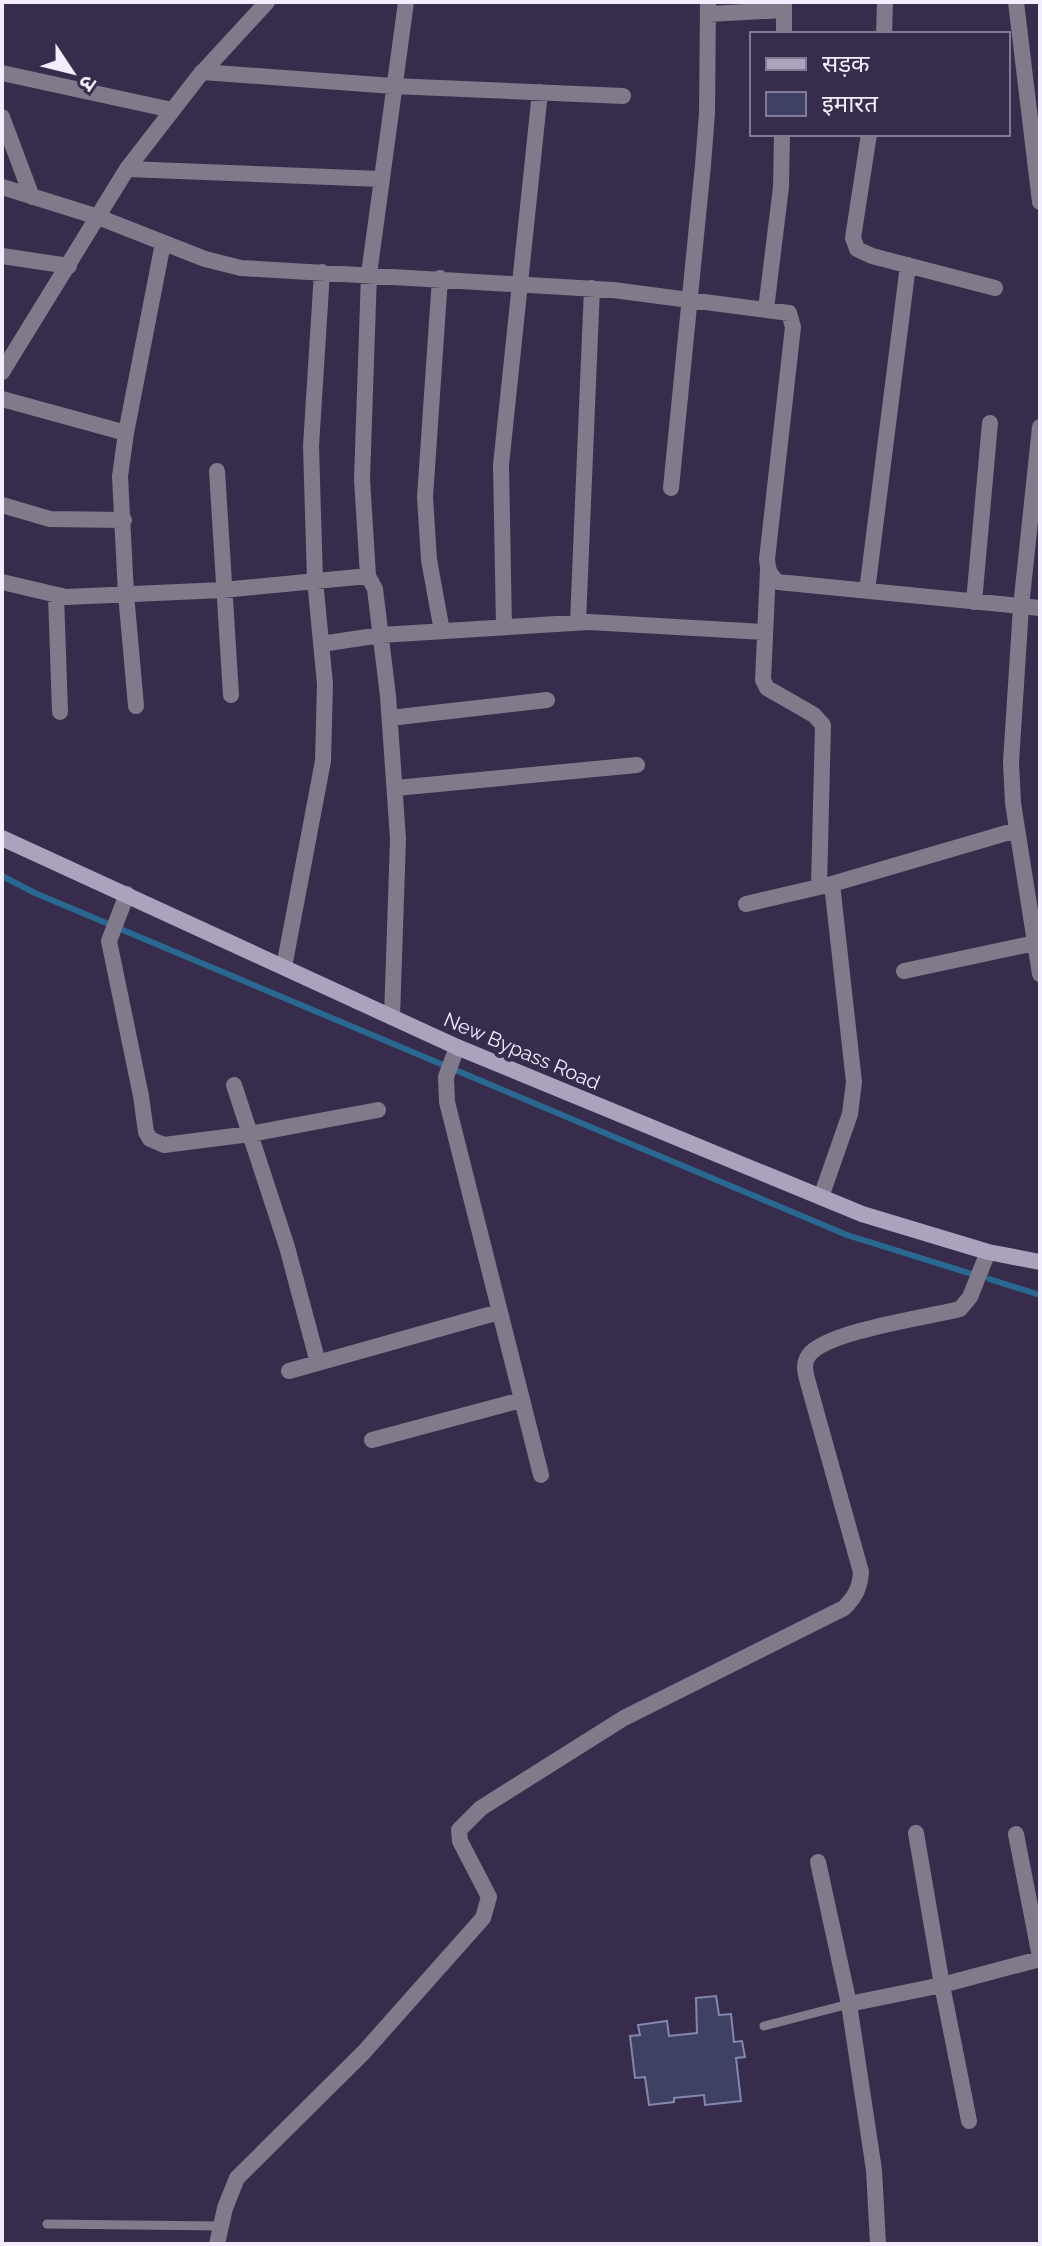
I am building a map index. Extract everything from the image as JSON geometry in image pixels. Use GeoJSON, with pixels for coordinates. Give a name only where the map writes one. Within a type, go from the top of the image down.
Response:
{"type":"FeatureCollection","features":[{"type":"Feature","properties":{"kind":"main road","name":"New Bypass Road"},"geometry":{"type":"LineString","coordinates":[[2,838],[392,1017],[451,1062],[907,1229],[988,1252],[1040,1262]]}},
{"type":"Feature","properties":{"kind":"street"},"geometry":{"type":"LineString","coordinates":[[2,372],[127,169],[202,72],[267,2]]}},
{"type":"Feature","properties":{"kind":"street"},"geometry":{"type":"LineString","coordinates":[[392,1017],[398,888],[396,788],[375,589],[368,576],[362,479],[369,274],[406,2]]}},
{"type":"Feature","properties":{"kind":"street"},"geometry":{"type":"LineString","coordinates":[[884,32],[885,2]]}},
{"type":"Feature","properties":{"kind":"street"},"geometry":{"type":"LineString","coordinates":[[1016,2],[1040,202]]}},
{"type":"Feature","properties":{"kind":"street"},"geometry":{"type":"LineString","coordinates":[[671,488],[707,113],[708,8],[784,6],[784,32]]}},
{"type":"Feature","properties":{"kind":"street"},"geometry":{"type":"LineString","coordinates":[[202,72],[393,86],[623,96]]}},
{"type":"Feature","properties":{"kind":"street"},"geometry":{"type":"LineString","coordinates":[[2,73],[172,110]]}},
{"type":"Feature","properties":{"kind":"street"},"geometry":{"type":"LineString","coordinates":[[504,627],[501,465],[540,92]]}},
{"type":"Feature","properties":{"kind":"street"},"geometry":{"type":"LineString","coordinates":[[2,119],[32,197]]}},
{"type":"Feature","properties":{"kind":"street"},"geometry":{"type":"LineString","coordinates":[[766,309],[781,187],[782,136]]}},
{"type":"Feature","properties":{"kind":"street"},"geometry":{"type":"LineString","coordinates":[[869,136],[854,245],[861,252],[995,288]]}},
{"type":"Feature","properties":{"kind":"street"},"geometry":{"type":"LineString","coordinates":[[127,169],[381,179]]}},
{"type":"Feature","properties":{"kind":"street"},"geometry":{"type":"LineString","coordinates":[[2,187],[98,217],[205,259],[241,268],[519,282],[691,299],[789,313],[793,327],[768,570],[762,670],[767,688],[814,715],[823,725],[825,886],[854,1082],[850,1114],[821,1197]]}},
{"type":"Feature","properties":{"kind":"street"},"geometry":{"type":"LineString","coordinates":[[136,706],[120,476],[163,243]]}},
{"type":"Feature","properties":{"kind":"street"},"geometry":{"type":"LineString","coordinates":[[2,256],[69,266]]}},
{"type":"Feature","properties":{"kind":"street"},"geometry":{"type":"LineString","coordinates":[[867,591],[908,265]]}},
{"type":"Feature","properties":{"kind":"street"},"geometry":{"type":"LineString","coordinates":[[284,967],[323,761],[326,706],[315,580],[311,446],[322,272]]}},
{"type":"Feature","properties":{"kind":"street"},"geometry":{"type":"LineString","coordinates":[[440,278],[425,497],[429,560],[442,631]]}},
{"type":"Feature","properties":{"kind":"street"},"geometry":{"type":"LineString","coordinates":[[578,622],[592,288]]}},
{"type":"Feature","properties":{"kind":"street"},"geometry":{"type":"LineString","coordinates":[[2,399],[126,433]]}},
{"type":"Feature","properties":{"kind":"street"},"geometry":{"type":"LineString","coordinates":[[974,602],[990,423]]}},
{"type":"Feature","properties":{"kind":"street"},"geometry":{"type":"LineString","coordinates":[[1040,427],[1021,607],[1011,762],[1017,830],[1035,916],[1040,974]]}},
{"type":"Feature","properties":{"kind":"street"},"geometry":{"type":"LineString","coordinates":[[217,471],[231,695]]}},
{"type":"Feature","properties":{"kind":"street"},"geometry":{"type":"LineString","coordinates":[[2,505],[50,519],[124,520]]}},
{"type":"Feature","properties":{"kind":"street"},"geometry":{"type":"LineString","coordinates":[[768,570],[778,582],[1040,608]]}},
{"type":"Feature","properties":{"kind":"street"},"geometry":{"type":"LineString","coordinates":[[2,582],[66,597],[223,590],[368,576]]}},
{"type":"Feature","properties":{"kind":"street"},"geometry":{"type":"LineString","coordinates":[[56,595],[60,712]]}},
{"type":"Feature","properties":{"kind":"street"},"geometry":{"type":"LineString","coordinates":[[321,644],[381,635],[578,622],[764,632]]}},
{"type":"Feature","properties":{"kind":"street"},"geometry":{"type":"LineString","coordinates":[[390,718],[547,700]]}},
{"type":"Feature","properties":{"kind":"street"},"geometry":{"type":"LineString","coordinates":[[396,788],[637,765]]}},
{"type":"Feature","properties":{"kind":"street"},"geometry":{"type":"LineString","coordinates":[[746,904],[825,886],[1017,830]]}},
{"type":"Feature","properties":{"kind":"street"},"geometry":{"type":"LineString","coordinates":[[127,894],[112,929],[110,948],[146,1132],[150,1139],[164,1145],[250,1134],[378,1110]]}},
{"type":"Feature","properties":{"kind":"street"},"geometry":{"type":"LineString","coordinates":[[904,971],[1035,943]]}},
{"type":"Feature","properties":{"kind":"street"},"geometry":{"type":"LineString","coordinates":[[451,1062],[447,1102],[541,1475]]}},
{"type":"Feature","properties":{"kind":"street"},"geometry":{"type":"LineString","coordinates":[[234,1085],[287,1247],[318,1363]]}},
{"type":"Feature","properties":{"kind":"street"},"geometry":{"type":"LineString","coordinates":[[217,2244],[237,2178],[364,2052],[483,1918],[489,1897],[460,1841],[459,1830],[467,1820],[481,1808],[624,1718],[844,1608],[854,1599],[861,1572],[804,1368],[806,1359],[817,1348],[861,1331],[960,1309],[970,1297],[988,1252]]}},
{"type":"Feature","properties":{"kind":"street"},"geometry":{"type":"LineString","coordinates":[[289,1371],[499,1312]]}},
{"type":"Feature","properties":{"kind":"street"},"geometry":{"type":"LineString","coordinates":[[372,1440],[521,1400]]}},
{"type":"Feature","properties":{"kind":"street"},"geometry":{"type":"LineString","coordinates":[[916,1833],[969,2121]]}},
{"type":"Feature","properties":{"kind":"street"},"geometry":{"type":"LineString","coordinates":[[849,2004],[942,1985],[1040,1958],[1016,1834]]}},
{"type":"Feature","properties":{"kind":"street"},"geometry":{"type":"LineString","coordinates":[[818,1862],[849,2004],[874,2170],[878,2244]]}},
{"type":"Feature","properties":{"kind":"lane"},"geometry":{"type":"LineString","coordinates":[[764,2026],[849,2004]]}},
{"type":"Feature","properties":{"kind":"lane"},"geometry":{"type":"LineString","coordinates":[[47,2224],[220,2226]]}},
{"type":"Feature","properties":{"kind":"building"},"geometry":{"type":"Polygon","coordinates":[[[716,1996],[719,2015],[731,2014],[734,2042],[742,2041],[745,2057],[736,2058],[741,2101],[705,2105],[704,2095],[674,2098],[674,2102],[649,2105],[645,2077],[635,2078],[630,2036],[640,2035],[638,2025],[667,2021],[669,2036],[697,2033],[696,1998],[716,1996]]]}},
{"type":"Feature","properties":{"kind":"waterway"},"geometry":{"type":"LineString","coordinates":[[2,876],[35,893],[847,1235],[975,1275]]}},
{"type":"Feature","properties":{"kind":"waterway"},"geometry":{"type":"LineString","coordinates":[[989,1279],[1040,1295]]}}]}
